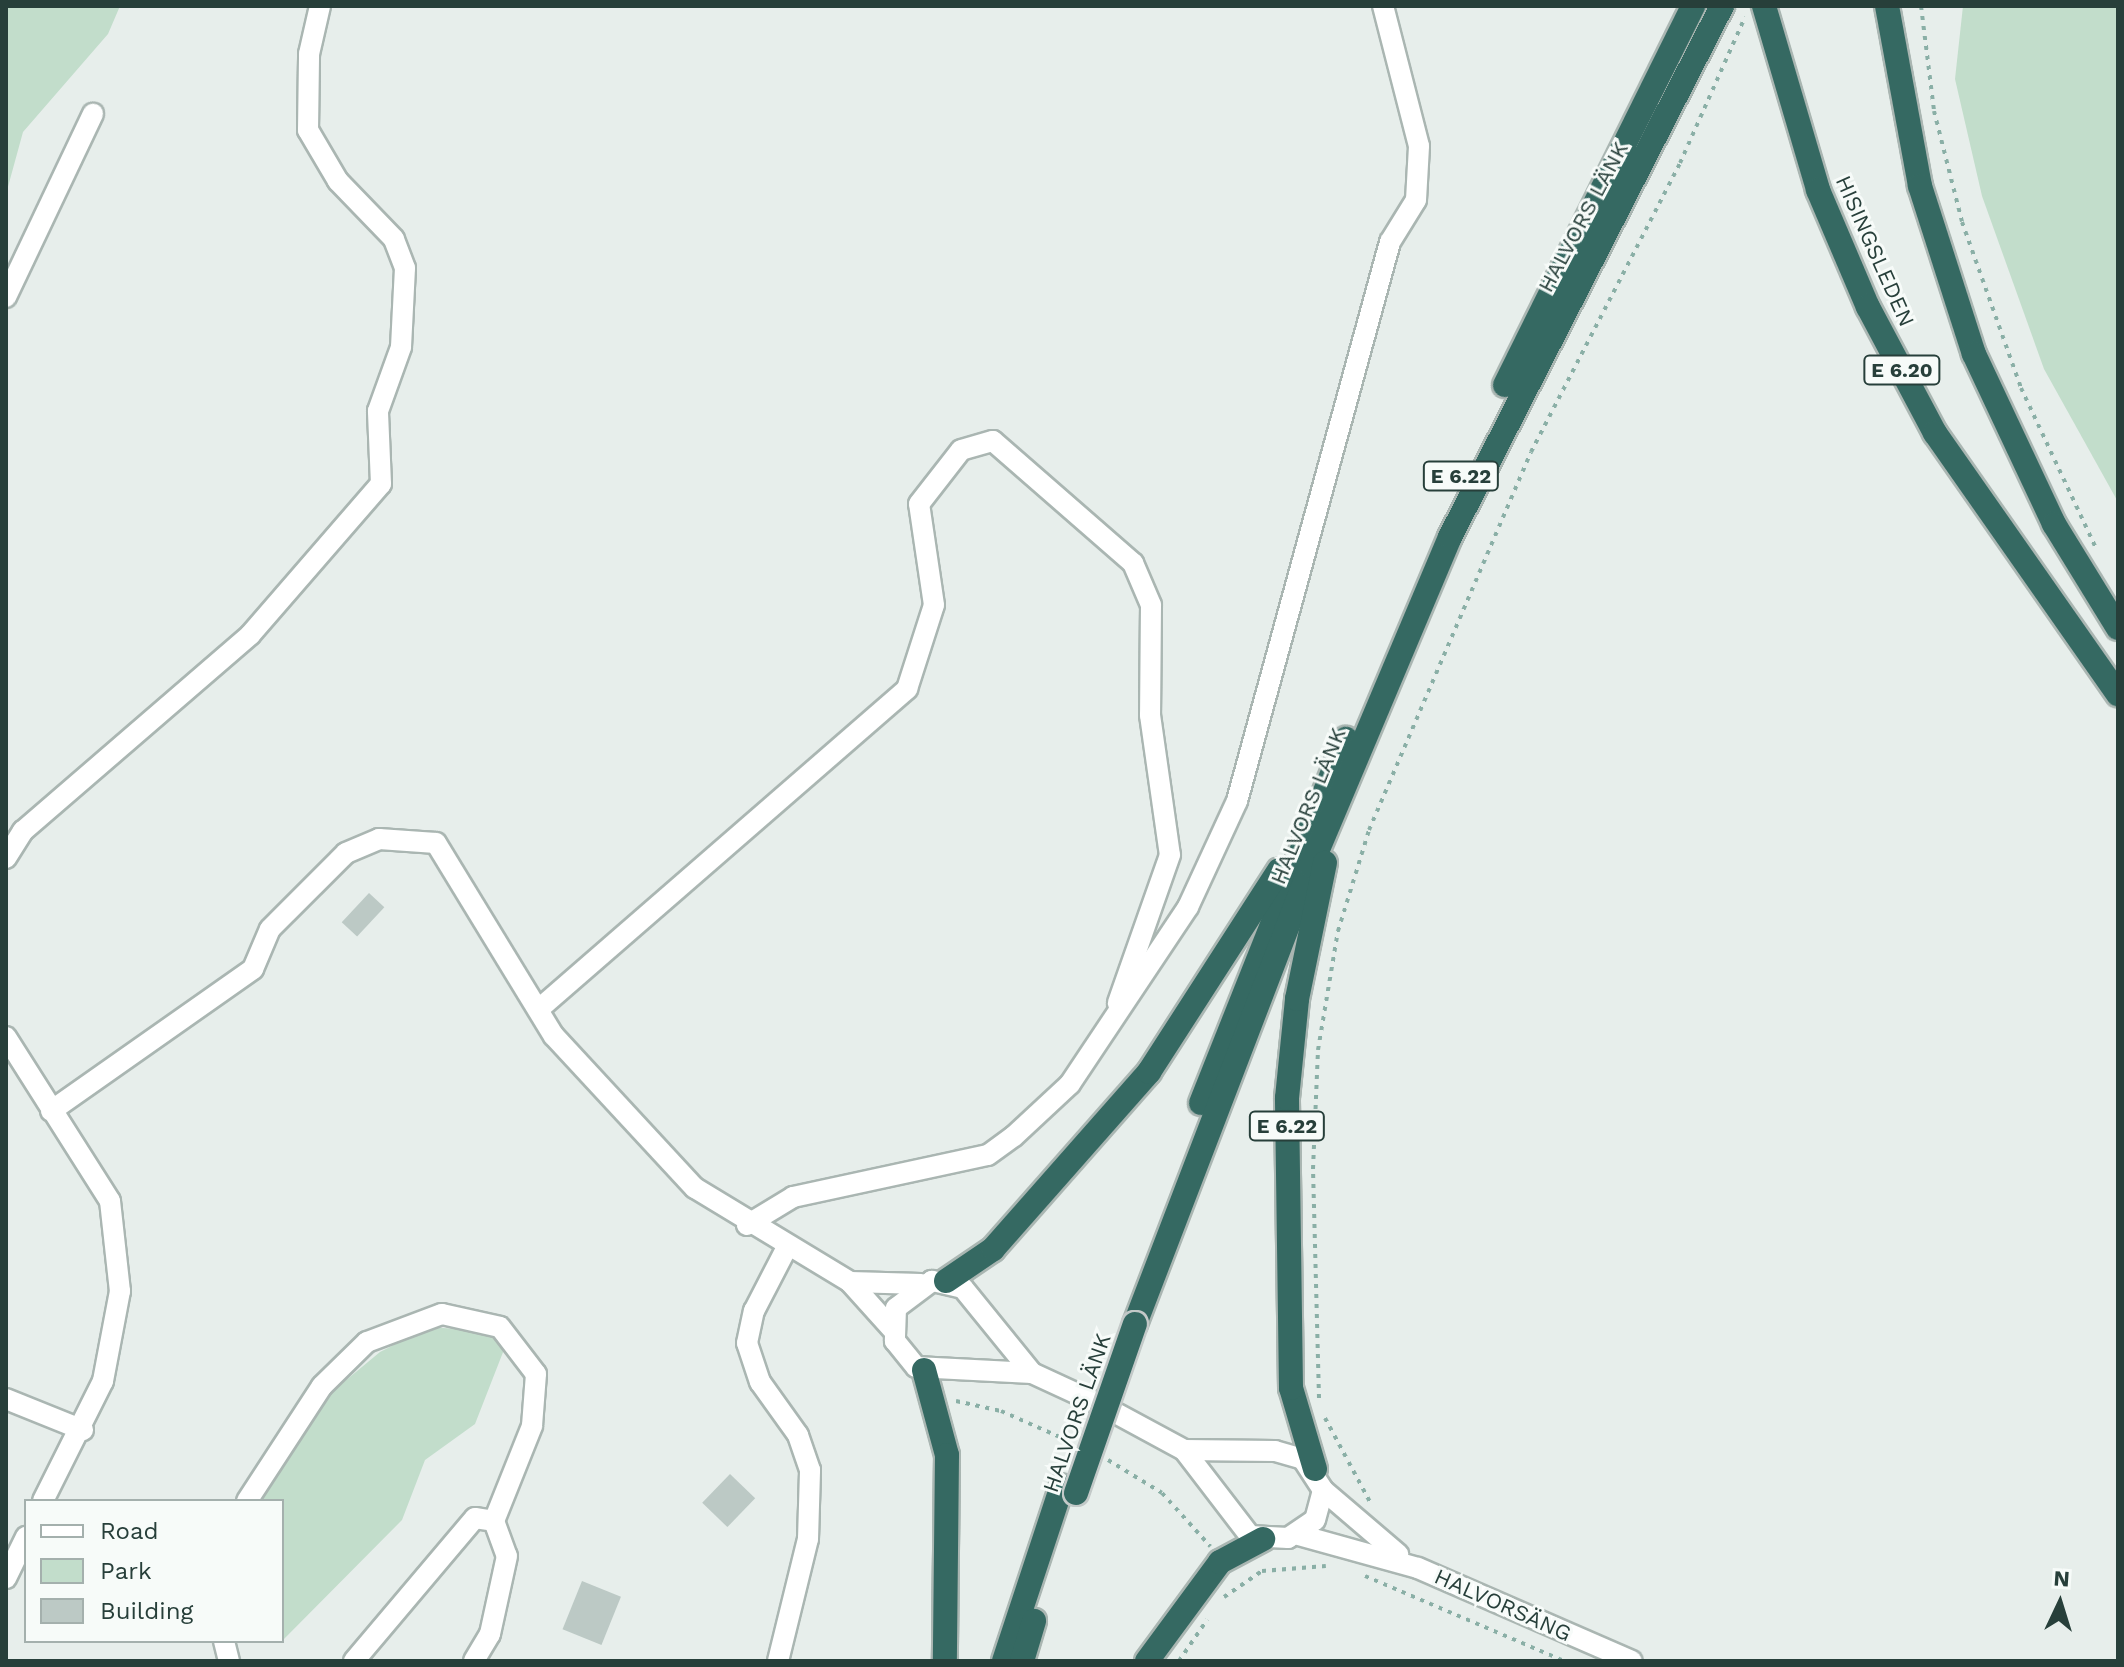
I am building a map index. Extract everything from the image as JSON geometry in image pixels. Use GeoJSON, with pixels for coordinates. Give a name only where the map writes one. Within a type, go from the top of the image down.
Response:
{"type":"FeatureCollection","features":[{"type":"Feature","properties":{"kind":"highway","name":"HALVORS LÄNK"},"geometry":{"type":"LineString","coordinates":[[1004,1661],[1314,813],[1434,533],[1693,6]]}},
{"type":"Feature","properties":{"kind":"highway","name":"HALVORS LÄNK"},"geometry":{"type":"LineString","coordinates":[[1128,1321],[1344,785],[1518,395],[1722,6]]}},
{"type":"Feature","properties":{"kind":"highway","name":"E 6.20"},"geometry":{"type":"LineString","coordinates":[[1887,6],[1920,186],[1964,328],[2019,457],[2118,628]]}},
{"type":"Feature","properties":{"kind":"highway","name":"HISINGSLEDEN"},"geometry":{"type":"LineString","coordinates":[[1759,7],[1818,190],[1868,307],[1951,458],[2118,694]]}},
{"type":"Feature","properties":{"kind":"highway","name":"E 6.22"},"geometry":{"type":"LineString","coordinates":[[1319,1479],[1291,1388],[1287,1098],[1297,999],[1344,785]]}},
{"type":"Feature","properties":{"kind":"highway","name":"E 6.22"},"geometry":{"type":"LineString","coordinates":[[946,1281],[993,1249],[1149,1072],[1314,813]]}},
{"type":"Feature","properties":{"kind":"highway"},"geometry":{"type":"LineString","coordinates":[[924,1370],[936,1401],[947,1455],[945,1661]]}},
{"type":"Feature","properties":{"kind":"highway","name":"HALVORS LÄNK"},"geometry":{"type":"LineString","coordinates":[[1022,1661],[1069,1490]]}},
{"type":"Feature","properties":{"kind":"highway"},"geometry":{"type":"LineString","coordinates":[[1147,1661],[1220,1562],[1263,1539]]}},
{"type":"Feature","properties":{"kind":"street"},"geometry":{"type":"LineString","coordinates":[[6,858],[23,831],[250,635],[381,484],[378,411],[401,347],[405,268],[394,239],[338,181],[308,130],[309,54],[320,6]]}},
{"type":"Feature","properties":{"kind":"street"},"geometry":{"type":"LineString","coordinates":[[747,1225],[793,1197],[988,1155],[1070,1084],[1111,1029],[1188,907],[1237,801],[1390,242],[1416,200],[1419,146],[1383,6]]}},
{"type":"Feature","properties":{"kind":"street"},"geometry":{"type":"LineString","coordinates":[[6,297],[93,114]]}},
{"type":"Feature","properties":{"kind":"street"},"geometry":{"type":"LineString","coordinates":[[539,1009],[907,689],[934,605],[919,504],[961,450],[993,441],[1133,563],[1151,605],[1150,715],[1170,855],[1111,1029]]}},
{"type":"Feature","properties":{"kind":"street"},"geometry":{"type":"LineString","coordinates":[[51,1111],[253,969],[270,929],[346,853],[379,839],[436,843],[554,1036],[695,1188],[786,1249],[850,1282],[893,1330],[905,1360],[924,1370]]}},
{"type":"Feature","properties":{"kind":"street"},"geometry":{"type":"LineString","coordinates":[[6,1037],[110,1201],[120,1291],[103,1381],[83,1430],[44,1499]]}},
{"type":"Feature","properties":{"kind":"street"},"geometry":{"type":"LineString","coordinates":[[778,1661],[808,1539],[810,1470],[798,1435],[760,1382],[747,1343],[754,1311],[786,1249]]}},
{"type":"Feature","properties":{"kind":"street","name":"HALVORSÄNG"},"geometry":{"type":"LineString","coordinates":[[946,1281],[975,1299],[1032,1373]]}},
{"type":"Feature","properties":{"kind":"street","name":"E 6.22"},"geometry":{"type":"LineString","coordinates":[[921,1284],[946,1281]]}},
{"type":"Feature","properties":{"kind":"street"},"geometry":{"type":"LineString","coordinates":[[850,1282],[921,1284]]}},
{"type":"Feature","properties":{"kind":"street"},"geometry":{"type":"LineString","coordinates":[[893,1330],[900,1301],[921,1284]]}},
{"type":"Feature","properties":{"kind":"street"},"geometry":{"type":"LineString","coordinates":[[248,1499],[322,1386],[367,1342],[442,1314],[500,1327],[536,1374],[532,1426],[494,1521]]}},
{"type":"Feature","properties":{"kind":"street","name":"HALVORSÄNG"},"geometry":{"type":"LineString","coordinates":[[924,1370],[1032,1373],[1184,1450],[1284,1452],[1319,1479],[1362,1540]]}},
{"type":"Feature","properties":{"kind":"street"},"geometry":{"type":"LineString","coordinates":[[6,1399],[83,1430]]}},
{"type":"Feature","properties":{"kind":"street","name":"HALVORSÄNG"},"geometry":{"type":"LineString","coordinates":[[1184,1450],[1240,1526],[1263,1539],[1299,1535],[1362,1540],[1418,1568],[1632,1661]]}},
{"type":"Feature","properties":{"kind":"street"},"geometry":{"type":"LineString","coordinates":[[1299,1535],[1315,1520],[1319,1479]]}},
{"type":"Feature","properties":{"kind":"street"},"geometry":{"type":"LineString","coordinates":[[354,1661],[475,1518],[494,1521],[505,1537],[505,1581],[474,1661]]}},
{"type":"Feature","properties":{"kind":"street"},"geometry":{"type":"LineString","coordinates":[[6,1578],[24,1541]]}},
{"type":"Feature","properties":{"kind":"path"},"geometry":{"type":"LineString","coordinates":[[1921,6],[1934,111],[1962,222],[2021,388],[2102,562]]}},
{"type":"Feature","properties":{"kind":"path"},"geometry":{"type":"LineString","coordinates":[[1347,1570],[1362,1540],[1372,1504],[1336,1444],[1316,1383],[1314,1106],[1338,931],[1396,756],[1445,640],[1759,7]]}},
{"type":"Feature","properties":{"kind":"path"},"geometry":{"type":"LineString","coordinates":[[936,1401],[986,1406],[1076,1444]]}},
{"type":"Feature","properties":{"kind":"path"},"geometry":{"type":"LineString","coordinates":[[1100,1456],[1162,1493],[1220,1562],[1235,1585]]}},
{"type":"Feature","properties":{"kind":"path"},"geometry":{"type":"LineString","coordinates":[[1179,1661],[1235,1585],[1282,1567],[1347,1570],[1564,1661]]}},
{"type":"Feature","properties":{"kind":"green space"},"geometry":{"type":"Polygon","coordinates":[[[6,6],[120,6],[108,34],[23,132],[6,194],[6,6]]]}},
{"type":"Feature","properties":{"kind":"green space"},"geometry":{"type":"Polygon","coordinates":[[[1963,6],[2118,6],[2118,502],[2044,369],[1982,196],[1955,79],[1963,6]]]}},
{"type":"Feature","properties":{"kind":"green space"},"geometry":{"type":"Polygon","coordinates":[[[429,1327],[472,1330],[507,1342],[475,1424],[425,1460],[402,1520],[284,1639],[284,1499],[258,1499],[293,1437],[333,1391],[380,1352],[429,1327]]]}},
{"type":"Feature","properties":{"kind":"building"},"geometry":{"type":"Polygon","coordinates":[[[369,893],[384,907],[357,937],[342,922],[369,893]]]}},
{"type":"Feature","properties":{"kind":"building"},"geometry":{"type":"Polygon","coordinates":[[[730,1474],[755,1498],[727,1527],[702,1503],[730,1474]]]}},
{"type":"Feature","properties":{"kind":"building"},"geometry":{"type":"Polygon","coordinates":[[[582,1581],[621,1597],[601,1645],[563,1629],[582,1581]]]}}]}
